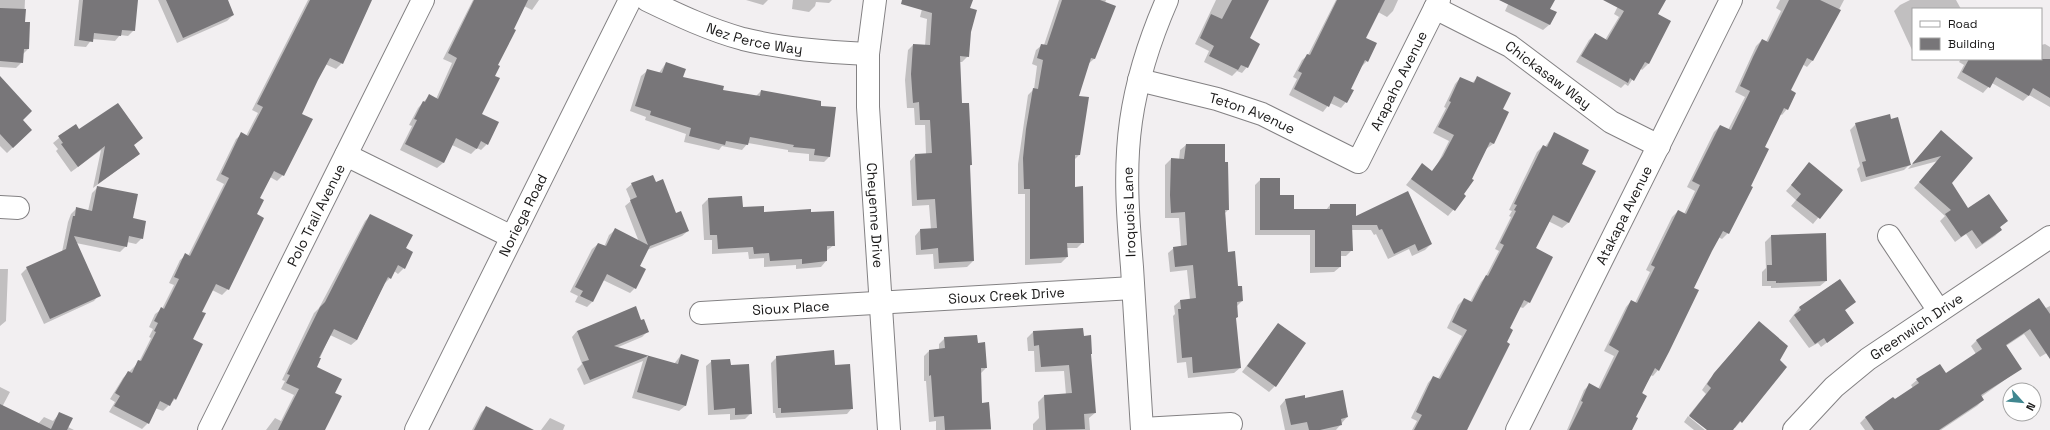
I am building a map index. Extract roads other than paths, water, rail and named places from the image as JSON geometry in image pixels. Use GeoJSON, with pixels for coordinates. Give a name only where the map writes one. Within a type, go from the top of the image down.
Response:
{"type":"FeatureCollection","features":[{"type":"Feature","properties":{"kind":"street","name":"Polo Trail Avenue"},"geometry":{"type":"LineString","coordinates":[[209,430],[423,0]]}},
{"type":"Feature","properties":{"kind":"street","name":"Noriega Road"},"geometry":{"type":"LineString","coordinates":[[416,430],[630,0]]}},
{"type":"Feature","properties":{"kind":"street","name":"Nez Perce Way"},"geometry":{"type":"LineString","coordinates":[[646,0],[703,26],[743,39],[784,47],[868,54]]}},
{"type":"Feature","properties":{"kind":"street","name":"Cheyenne Drive"},"geometry":{"type":"LineString","coordinates":[[876,0],[868,54],[868,107],[889,430]]}},
{"type":"Feature","properties":{"kind":"street","name":"Iroquois Lane"},"geometry":{"type":"LineString","coordinates":[[1142,430],[1128,206],[1127,163],[1131,121],[1139,80],[1152,35],[1167,0]]}},
{"type":"Feature","properties":{"kind":"street","name":"Atakapa Avenue"},"geometry":{"type":"LineString","coordinates":[[1517,430],[1731,0]]}},
{"type":"Feature","properties":{"kind":"street","name":"Chickasaw Way"},"geometry":{"type":"LineString","coordinates":[[1437,4],[1510,46],[1611,122],[1659,146]]}},
{"type":"Feature","properties":{"kind":"street","name":"Arapaho Avenue"},"geometry":{"type":"LineString","coordinates":[[1358,162],[1437,4]]}},
{"type":"Feature","properties":{"kind":"street","name":"Teton Avenue"},"geometry":{"type":"LineString","coordinates":[[1139,80],[1216,99],[1262,114],[1358,162]]}},
{"type":"Feature","properties":{"kind":"street"},"geometry":{"type":"LineString","coordinates":[[346,154],[512,237]]}},
{"type":"Feature","properties":{"kind":"street"},"geometry":{"type":"LineString","coordinates":[[1889,236],[1939,311]]}},
{"type":"Feature","properties":{"kind":"street","name":"Greenwich Drive"},"geometry":{"type":"LineString","coordinates":[[1794,430],[1834,387],[1868,359],[2050,237]]}},
{"type":"Feature","properties":{"kind":"street","name":"Sioux Creek Drive"},"geometry":{"type":"LineString","coordinates":[[881,304],[1133,288]]}},
{"type":"Feature","properties":{"kind":"street","name":"Sioux Place"},"geometry":{"type":"LineString","coordinates":[[701,313],[881,304]]}},
{"type":"Feature","properties":{"kind":"street"},"geometry":{"type":"LineString","coordinates":[[1142,430],[1231,424]]}}]}
